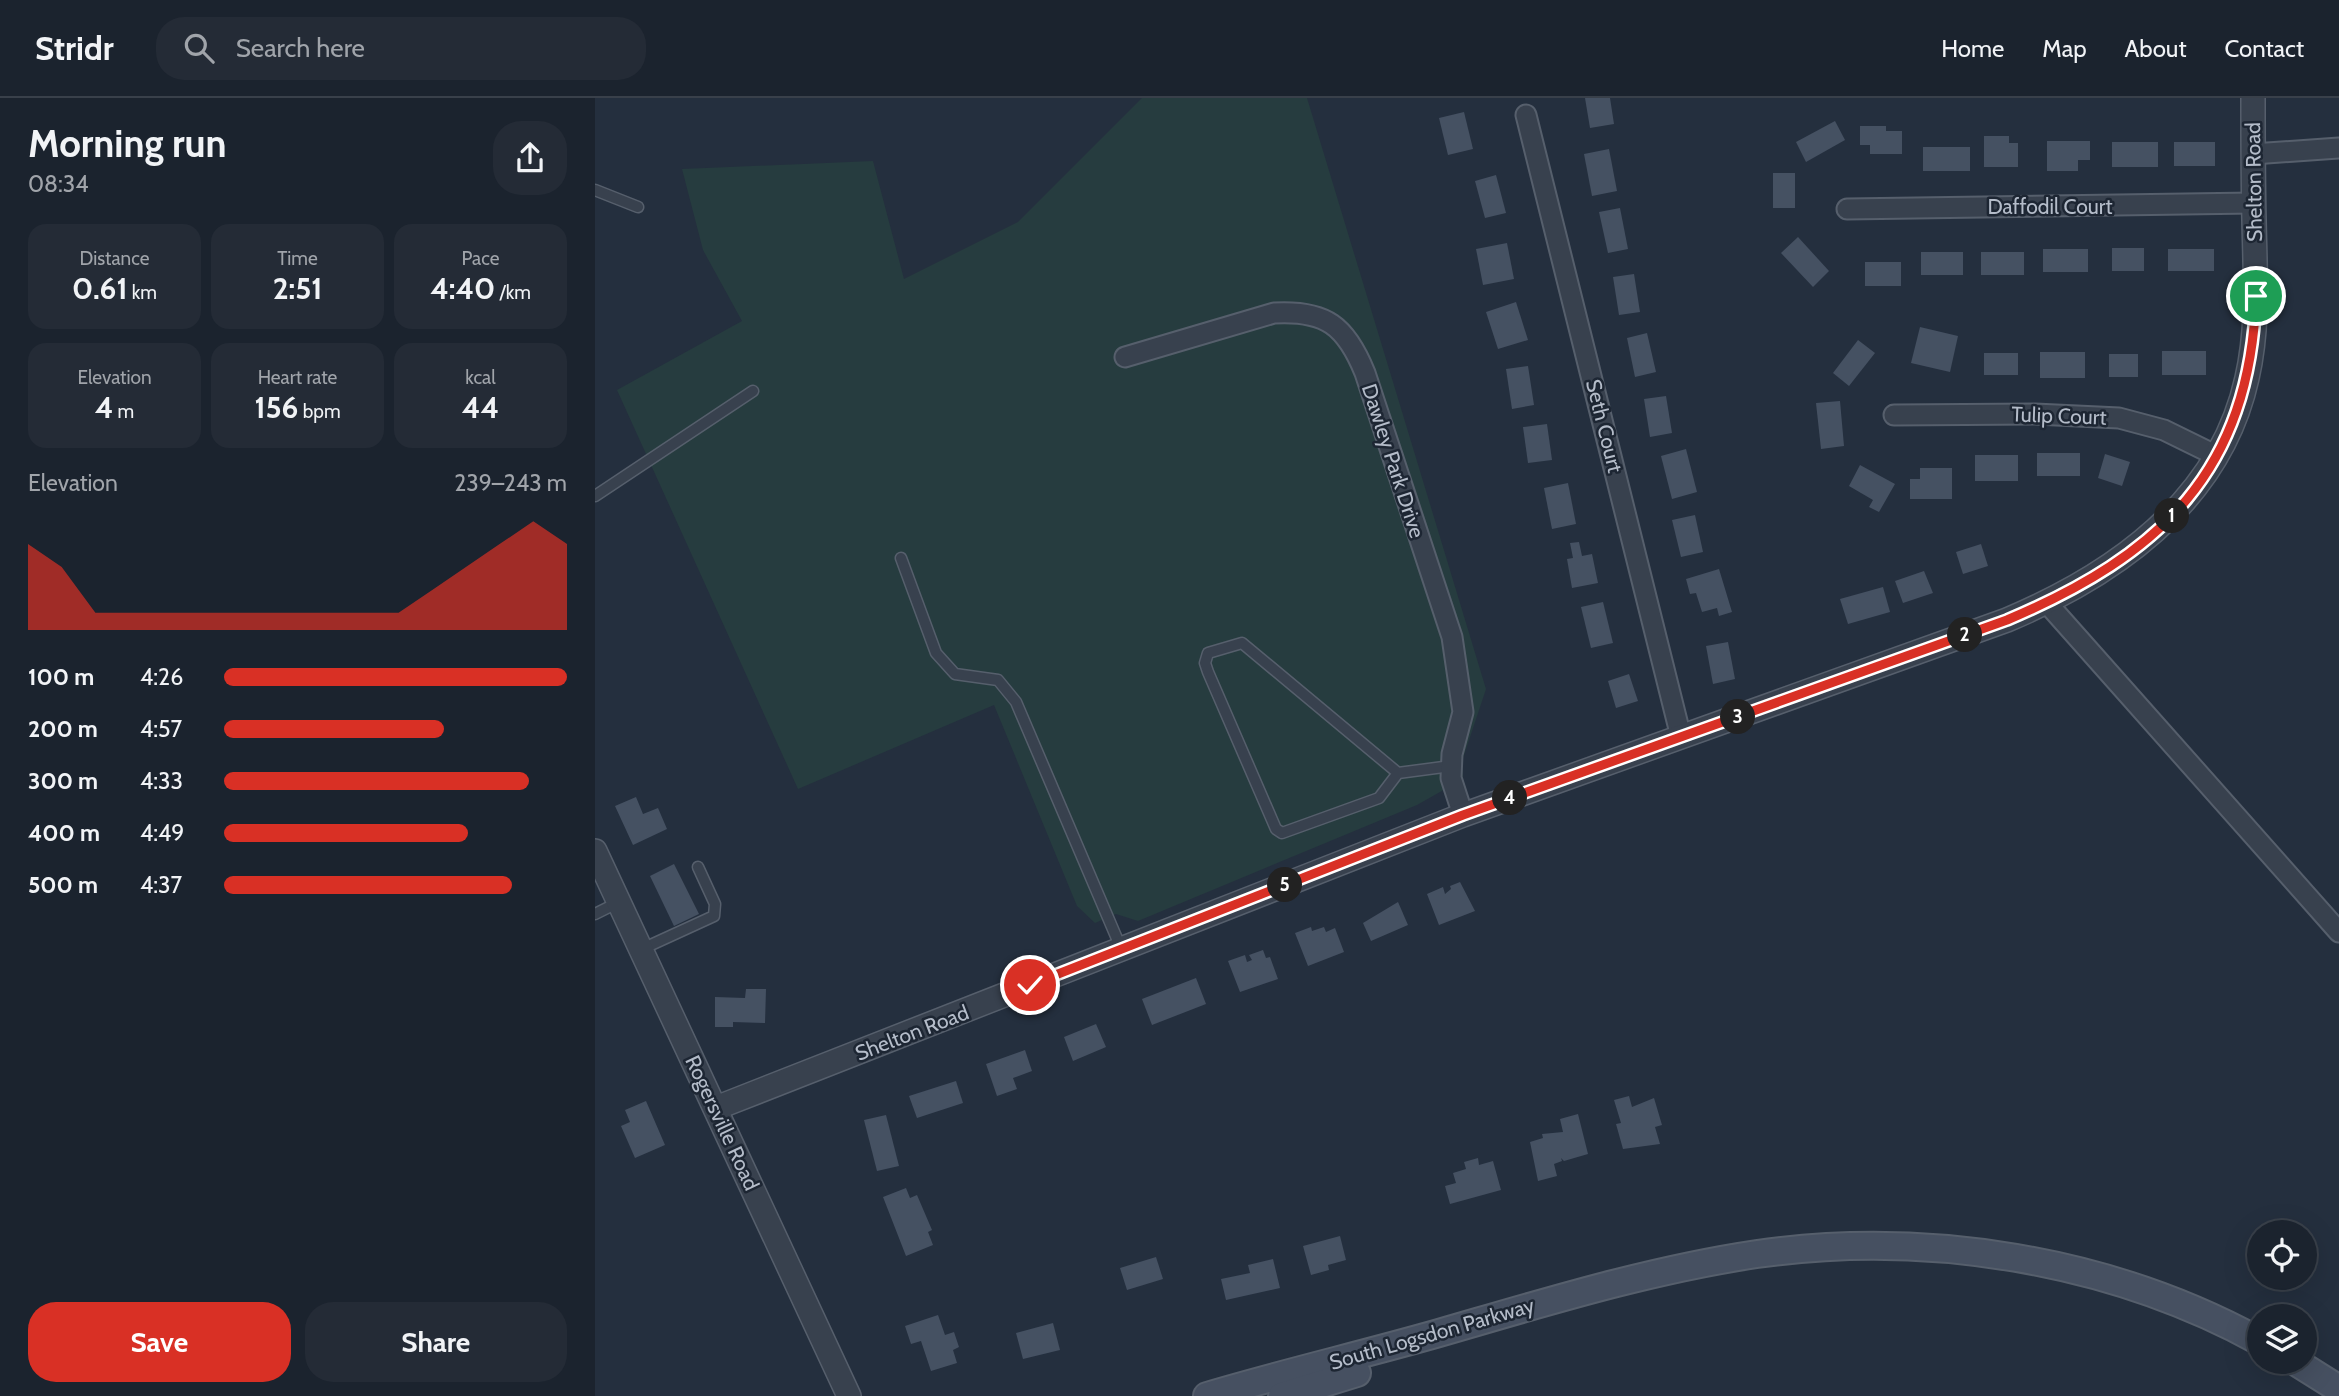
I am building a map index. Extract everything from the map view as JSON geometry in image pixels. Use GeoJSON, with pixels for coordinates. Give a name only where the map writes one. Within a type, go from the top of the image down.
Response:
{"type":"FeatureCollection","features":[{"type":"Feature","properties":{"kind":"main road","name":"South Logsdon Parkway"},"geometry":{"type":"LineString","coordinates":[[1207,1396],[1558,1298],[1725,1259],[1794,1250],[1891,1246],[1960,1251],[2040,1263],[2116,1282],[2193,1310],[2247,1335]]}},
{"type":"Feature","properties":{"kind":"main road","name":"South Logsdon Parkway"},"geometry":{"type":"LineString","coordinates":[[1282,1396],[1562,1310],[1658,1275]]}},
{"type":"Feature","properties":{"kind":"main road"},"geometry":{"type":"LineString","coordinates":[[2315,1374],[2339,1389]]}},
{"type":"Feature","properties":{"kind":"street","name":"Shelton Road"},"geometry":{"type":"LineString","coordinates":[[716,1108],[1463,815],[2047,603],[2102,573],[2159,529],[2217,456],[2239,408],[2253,344],[2256,296],[2253,98]]}},
{"type":"Feature","properties":{"kind":"street","name":"Seth Court"},"geometry":{"type":"LineString","coordinates":[[1526,115],[1681,737]]}},
{"type":"Feature","properties":{"kind":"street"},"geometry":{"type":"LineString","coordinates":[[2253,154],[2339,148]]}},
{"type":"Feature","properties":{"kind":"street","name":"Daffodil Court"},"geometry":{"type":"LineString","coordinates":[[1847,209],[2253,203]]}},
{"type":"Feature","properties":{"kind":"street","name":"Dawley Park Drive"},"geometry":{"type":"LineString","coordinates":[[1125,357],[1274,313],[1319,318],[1331,323],[1349,338],[1365,373],[1452,637],[1463,712],[1451,766],[1454,789],[1463,815]]}},
{"type":"Feature","properties":{"kind":"street","name":"Tulip Court"},"geometry":{"type":"LineString","coordinates":[[1894,415],[2035,414],[2119,418],[2164,430],[2217,456]]}},
{"type":"Feature","properties":{"kind":"street"},"geometry":{"type":"LineString","coordinates":[[2047,603],[2339,932]]}},
{"type":"Feature","properties":{"kind":"street","name":"Rogersville Road"},"geometry":{"type":"LineString","coordinates":[[595,851],[849,1396]]}},
{"type":"Feature","properties":{"kind":"lane"},"geometry":{"type":"LineString","coordinates":[[595,190],[638,207]]}},
{"type":"Feature","properties":{"kind":"lane"},"geometry":{"type":"LineString","coordinates":[[595,496],[753,391]]}},
{"type":"Feature","properties":{"kind":"lane"},"geometry":{"type":"LineString","coordinates":[[901,558],[936,653],[955,674],[997,680],[1016,702],[1121,948]]}},
{"type":"Feature","properties":{"kind":"lane"},"geometry":{"type":"LineString","coordinates":[[1398,774],[1242,643],[1208,653],[1205,663],[1208,672],[1276,829],[1282,833],[1380,798],[1398,774],[1451,766]]}},
{"type":"Feature","properties":{"kind":"lane"},"geometry":{"type":"LineString","coordinates":[[642,949],[713,916],[715,904],[698,867]]}},
{"type":"Feature","properties":{"kind":"lane"},"geometry":{"type":"LineString","coordinates":[[595,915],[619,902]]}},
{"type":"Feature","properties":{"kind":"green space"},"geometry":{"type":"Polygon","coordinates":[[[1142,98],[1307,98],[1486,689],[1462,761],[1463,779],[1417,805],[1138,921],[1116,914],[1095,923],[1077,906],[994,705],[798,789],[617,390],[742,321],[703,250],[682,169],[873,161],[904,279],[1018,222],[1142,98]]]}},
{"type":"Feature","properties":{"kind":"building"},"geometry":{"type":"Polygon","coordinates":[[[1585,98],[1610,98],[1614,124],[1590,128],[1585,98]]]}},
{"type":"Feature","properties":{"kind":"building"},"geometry":{"type":"Polygon","coordinates":[[[1464,112],[1473,149],[1448,155],[1439,118],[1464,112]]]}},
{"type":"Feature","properties":{"kind":"building"},"geometry":{"type":"Polygon","coordinates":[[[1835,121],[1845,140],[1806,162],[1796,142],[1835,121]]]}},
{"type":"Feature","properties":{"kind":"building"},"geometry":{"type":"Polygon","coordinates":[[[1860,126],[1886,126],[1886,131],[1902,131],[1902,154],[1870,154],[1870,145],[1860,145],[1860,126]]]}},
{"type":"Feature","properties":{"kind":"building"},"geometry":{"type":"Polygon","coordinates":[[[1984,136],[2009,136],[2009,143],[2018,143],[2018,167],[1984,167],[1984,136]]]}},
{"type":"Feature","properties":{"kind":"building"},"geometry":{"type":"Polygon","coordinates":[[[2047,141],[2090,141],[2090,160],[2078,160],[2078,171],[2047,171],[2047,141]]]}},
{"type":"Feature","properties":{"kind":"building"},"geometry":{"type":"Polygon","coordinates":[[[2112,142],[2158,142],[2158,167],[2112,167],[2112,142]]]}},
{"type":"Feature","properties":{"kind":"building"},"geometry":{"type":"Polygon","coordinates":[[[2174,142],[2215,142],[2215,166],[2174,166],[2174,142]]]}},
{"type":"Feature","properties":{"kind":"building"},"geometry":{"type":"Polygon","coordinates":[[[1923,147],[1970,147],[1970,171],[1923,171],[1923,147]]]}},
{"type":"Feature","properties":{"kind":"building"},"geometry":{"type":"Polygon","coordinates":[[[1609,149],[1617,191],[1592,196],[1584,154],[1609,149]]]}},
{"type":"Feature","properties":{"kind":"building"},"geometry":{"type":"Polygon","coordinates":[[[1773,173],[1795,173],[1795,208],[1773,208],[1773,173]]]}},
{"type":"Feature","properties":{"kind":"building"},"geometry":{"type":"Polygon","coordinates":[[[1496,175],[1506,213],[1485,218],[1475,181],[1496,175]]]}},
{"type":"Feature","properties":{"kind":"building"},"geometry":{"type":"Polygon","coordinates":[[[1620,208],[1628,249],[1608,253],[1599,212],[1620,208]]]}},
{"type":"Feature","properties":{"kind":"building"},"geometry":{"type":"Polygon","coordinates":[[[1798,237],[1829,271],[1813,287],[1781,253],[1798,237]]]}},
{"type":"Feature","properties":{"kind":"building"},"geometry":{"type":"Polygon","coordinates":[[[1507,243],[1514,279],[1483,285],[1476,249],[1507,243]]]}},
{"type":"Feature","properties":{"kind":"building"},"geometry":{"type":"Polygon","coordinates":[[[2112,248],[2144,248],[2144,271],[2112,271],[2112,248]]]}},
{"type":"Feature","properties":{"kind":"building"},"geometry":{"type":"Polygon","coordinates":[[[2043,249],[2088,249],[2088,272],[2043,272],[2043,249]]]}},
{"type":"Feature","properties":{"kind":"building"},"geometry":{"type":"Polygon","coordinates":[[[2168,249],[2214,249],[2214,271],[2168,271],[2168,249]]]}},
{"type":"Feature","properties":{"kind":"building"},"geometry":{"type":"Polygon","coordinates":[[[1921,252],[1963,252],[1963,275],[1921,275],[1921,252]]]}},
{"type":"Feature","properties":{"kind":"building"},"geometry":{"type":"Polygon","coordinates":[[[1981,252],[2024,252],[2024,275],[1981,275],[1981,252]]]}},
{"type":"Feature","properties":{"kind":"building"},"geometry":{"type":"Polygon","coordinates":[[[1865,262],[1901,262],[1901,286],[1865,286],[1865,262]]]}},
{"type":"Feature","properties":{"kind":"building"},"geometry":{"type":"Polygon","coordinates":[[[1634,274],[1640,312],[1619,315],[1613,277],[1634,274]]]}},
{"type":"Feature","properties":{"kind":"building"},"geometry":{"type":"Polygon","coordinates":[[[1516,302],[1528,340],[1498,349],[1486,312],[1516,302]]]}},
{"type":"Feature","properties":{"kind":"building"},"geometry":{"type":"Polygon","coordinates":[[[1920,327],[1958,336],[1950,372],[1911,363],[1920,327]]]}},
{"type":"Feature","properties":{"kind":"building"},"geometry":{"type":"Polygon","coordinates":[[[1647,333],[1656,372],[1635,377],[1627,338],[1647,333]]]}},
{"type":"Feature","properties":{"kind":"building"},"geometry":{"type":"Polygon","coordinates":[[[1858,340],[1875,353],[1849,386],[1833,373],[1858,340]]]}},
{"type":"Feature","properties":{"kind":"building"},"geometry":{"type":"Polygon","coordinates":[[[2162,351],[2206,351],[2206,375],[2162,375],[2162,351]]]}},
{"type":"Feature","properties":{"kind":"building"},"geometry":{"type":"Polygon","coordinates":[[[2040,352],[2085,352],[2085,378],[2040,378],[2040,352]]]}},
{"type":"Feature","properties":{"kind":"building"},"geometry":{"type":"Polygon","coordinates":[[[1984,353],[2018,353],[2018,375],[1984,375],[1984,353]]]}},
{"type":"Feature","properties":{"kind":"building"},"geometry":{"type":"Polygon","coordinates":[[[2109,354],[2138,354],[2138,377],[2109,377],[2109,354]]]}},
{"type":"Feature","properties":{"kind":"building"},"geometry":{"type":"Polygon","coordinates":[[[1528,366],[1534,405],[1512,409],[1506,369],[1528,366]]]}},
{"type":"Feature","properties":{"kind":"building"},"geometry":{"type":"Polygon","coordinates":[[[1666,396],[1672,433],[1650,437],[1644,399],[1666,396]]]}},
{"type":"Feature","properties":{"kind":"building"},"geometry":{"type":"Polygon","coordinates":[[[1840,401],[1844,446],[1821,449],[1816,403],[1840,401]]]}},
{"type":"Feature","properties":{"kind":"building"},"geometry":{"type":"Polygon","coordinates":[[[1547,424],[1552,460],[1528,463],[1523,427],[1547,424]]]}},
{"type":"Feature","properties":{"kind":"building"},"geometry":{"type":"Polygon","coordinates":[[[1686,449],[1697,492],[1672,499],[1661,456],[1686,449]]]}},
{"type":"Feature","properties":{"kind":"building"},"geometry":{"type":"Polygon","coordinates":[[[2037,453],[2080,453],[2080,476],[2037,476],[2037,453]]]}},
{"type":"Feature","properties":{"kind":"building"},"geometry":{"type":"Polygon","coordinates":[[[2105,454],[2130,462],[2122,486],[2098,478],[2105,454]]]}},
{"type":"Feature","properties":{"kind":"building"},"geometry":{"type":"Polygon","coordinates":[[[1975,455],[2018,455],[2018,481],[1975,481],[1975,455]]]}},
{"type":"Feature","properties":{"kind":"building"},"geometry":{"type":"Polygon","coordinates":[[[1860,465],[1895,484],[1879,512],[1869,507],[1873,500],[1849,486],[1860,465]]]}},
{"type":"Feature","properties":{"kind":"building"},"geometry":{"type":"Polygon","coordinates":[[[1920,468],[1952,468],[1952,499],[1910,499],[1910,479],[1920,479],[1920,468]]]}},
{"type":"Feature","properties":{"kind":"building"},"geometry":{"type":"Polygon","coordinates":[[[1568,483],[1576,524],[1552,529],[1544,488],[1568,483]]]}},
{"type":"Feature","properties":{"kind":"building"},"geometry":{"type":"Polygon","coordinates":[[[1695,515],[1703,552],[1681,557],[1672,520],[1695,515]]]}},
{"type":"Feature","properties":{"kind":"building"},"geometry":{"type":"Polygon","coordinates":[[[1579,542],[1582,556],[1592,554],[1598,583],[1572,588],[1567,559],[1573,558],[1570,543],[1579,542]]]}},
{"type":"Feature","properties":{"kind":"building"},"geometry":{"type":"Polygon","coordinates":[[[1981,544],[1988,566],[1963,574],[1956,552],[1981,544]]]}},
{"type":"Feature","properties":{"kind":"building"},"geometry":{"type":"Polygon","coordinates":[[[1719,569],[1732,612],[1719,616],[1717,608],[1702,612],[1696,593],[1690,594],[1686,579],[1719,569]]]}},
{"type":"Feature","properties":{"kind":"building"},"geometry":{"type":"Polygon","coordinates":[[[1924,571],[1933,593],[1903,603],[1895,581],[1924,571]]]}},
{"type":"Feature","properties":{"kind":"building"},"geometry":{"type":"Polygon","coordinates":[[[1883,587],[1890,612],[1848,624],[1840,599],[1883,587]]]}},
{"type":"Feature","properties":{"kind":"building"},"geometry":{"type":"Polygon","coordinates":[[[1603,602],[1613,643],[1591,648],[1581,607],[1603,602]]]}},
{"type":"Feature","properties":{"kind":"building"},"geometry":{"type":"Polygon","coordinates":[[[1728,642],[1735,679],[1713,684],[1706,646],[1728,642]]]}},
{"type":"Feature","properties":{"kind":"building"},"geometry":{"type":"Polygon","coordinates":[[[1629,674],[1638,701],[1616,708],[1608,681],[1629,674]]]}},
{"type":"Feature","properties":{"kind":"building"},"geometry":{"type":"Polygon","coordinates":[[[636,797],[643,814],[658,808],[667,829],[633,845],[615,806],[636,797]]]}},
{"type":"Feature","properties":{"kind":"building"},"geometry":{"type":"Polygon","coordinates":[[[674,864],[699,914],[674,926],[650,876],[674,864]]]}},
{"type":"Feature","properties":{"kind":"building"},"geometry":{"type":"Polygon","coordinates":[[[1460,882],[1475,911],[1439,925],[1427,894],[1443,887],[1445,894],[1451,889],[1450,886],[1460,882]]]}},
{"type":"Feature","properties":{"kind":"building"},"geometry":{"type":"Polygon","coordinates":[[[1398,902],[1408,925],[1371,941],[1363,923],[1398,902]]]}},
{"type":"Feature","properties":{"kind":"building"},"geometry":{"type":"Polygon","coordinates":[[[1311,927],[1312,931],[1324,927],[1326,932],[1335,928],[1344,952],[1308,966],[1295,933],[1311,927]]]}},
{"type":"Feature","properties":{"kind":"building"},"geometry":{"type":"Polygon","coordinates":[[[1263,950],[1266,958],[1270,957],[1278,979],[1240,992],[1228,961],[1245,955],[1247,962],[1252,960],[1249,955],[1263,950]]]}},
{"type":"Feature","properties":{"kind":"building"},"geometry":{"type":"Polygon","coordinates":[[[1196,978],[1206,1004],[1152,1025],[1142,999],[1196,978]]]}},
{"type":"Feature","properties":{"kind":"building"},"geometry":{"type":"Polygon","coordinates":[[[746,989],[766,989],[765,1023],[733,1022],[733,1027],[715,1027],[715,997],[745,998],[746,989]]]}},
{"type":"Feature","properties":{"kind":"building"},"geometry":{"type":"Polygon","coordinates":[[[1096,1024],[1106,1047],[1073,1061],[1064,1037],[1096,1024]]]}},
{"type":"Feature","properties":{"kind":"building"},"geometry":{"type":"Polygon","coordinates":[[[1025,1050],[1032,1071],[1013,1078],[1017,1089],[997,1096],[986,1064],[1025,1050]]]}},
{"type":"Feature","properties":{"kind":"building"},"geometry":{"type":"Polygon","coordinates":[[[956,1081],[963,1103],[917,1118],[909,1096],[956,1081]]]}},
{"type":"Feature","properties":{"kind":"building"},"geometry":{"type":"Polygon","coordinates":[[[1629,1096],[1632,1107],[1654,1098],[1662,1125],[1655,1127],[1660,1144],[1623,1149],[1616,1124],[1621,1123],[1614,1100],[1629,1096]]]}},
{"type":"Feature","properties":{"kind":"building"},"geometry":{"type":"Polygon","coordinates":[[[646,1101],[665,1145],[635,1158],[621,1126],[630,1122],[625,1110],[646,1101]]]}},
{"type":"Feature","properties":{"kind":"building"},"geometry":{"type":"Polygon","coordinates":[[[1578,1114],[1588,1154],[1564,1161],[1561,1158],[1562,1161],[1554,1164],[1557,1176],[1538,1181],[1530,1142],[1543,1138],[1542,1134],[1563,1132],[1560,1119],[1578,1114]]]}},
{"type":"Feature","properties":{"kind":"building"},"geometry":{"type":"Polygon","coordinates":[[[886,1115],[899,1166],[877,1171],[864,1120],[886,1115]]]}},
{"type":"Feature","properties":{"kind":"building"},"geometry":{"type":"Polygon","coordinates":[[[1478,1158],[1479,1165],[1493,1161],[1501,1190],[1450,1204],[1445,1186],[1456,1183],[1453,1173],[1466,1169],[1464,1162],[1478,1158]]]}},
{"type":"Feature","properties":{"kind":"building"},"geometry":{"type":"Polygon","coordinates":[[[906,1188],[910,1198],[917,1195],[932,1230],[928,1232],[933,1245],[906,1256],[883,1197],[906,1188]]]}},
{"type":"Feature","properties":{"kind":"building"},"geometry":{"type":"Polygon","coordinates":[[[1340,1236],[1346,1260],[1328,1265],[1329,1270],[1311,1275],[1303,1246],[1340,1236]]]}},
{"type":"Feature","properties":{"kind":"building"},"geometry":{"type":"Polygon","coordinates":[[[1156,1257],[1163,1279],[1127,1290],[1120,1268],[1156,1257]]]}},
{"type":"Feature","properties":{"kind":"building"},"geometry":{"type":"Polygon","coordinates":[[[1273,1259],[1280,1288],[1226,1300],[1221,1279],[1250,1273],[1248,1265],[1273,1259]]]}},
{"type":"Feature","properties":{"kind":"building"},"geometry":{"type":"Polygon","coordinates":[[[938,1315],[945,1335],[954,1332],[959,1347],[953,1350],[957,1363],[931,1371],[921,1341],[911,1344],[905,1326],[938,1315]]]}},
{"type":"Feature","properties":{"kind":"building"},"geometry":{"type":"Polygon","coordinates":[[[1053,1323],[1060,1350],[1023,1359],[1016,1333],[1053,1323]]]}},
{"type":"Feature","properties":{"kind":"route"},"geometry":{"type":"LineString","coordinates":[[1030,985],[1463,815],[2007,620],[2072,592],[2132,552],[2159,529],[2183,503],[2217,456],[2239,408],[2248,377],[2256,296]]}}]}
